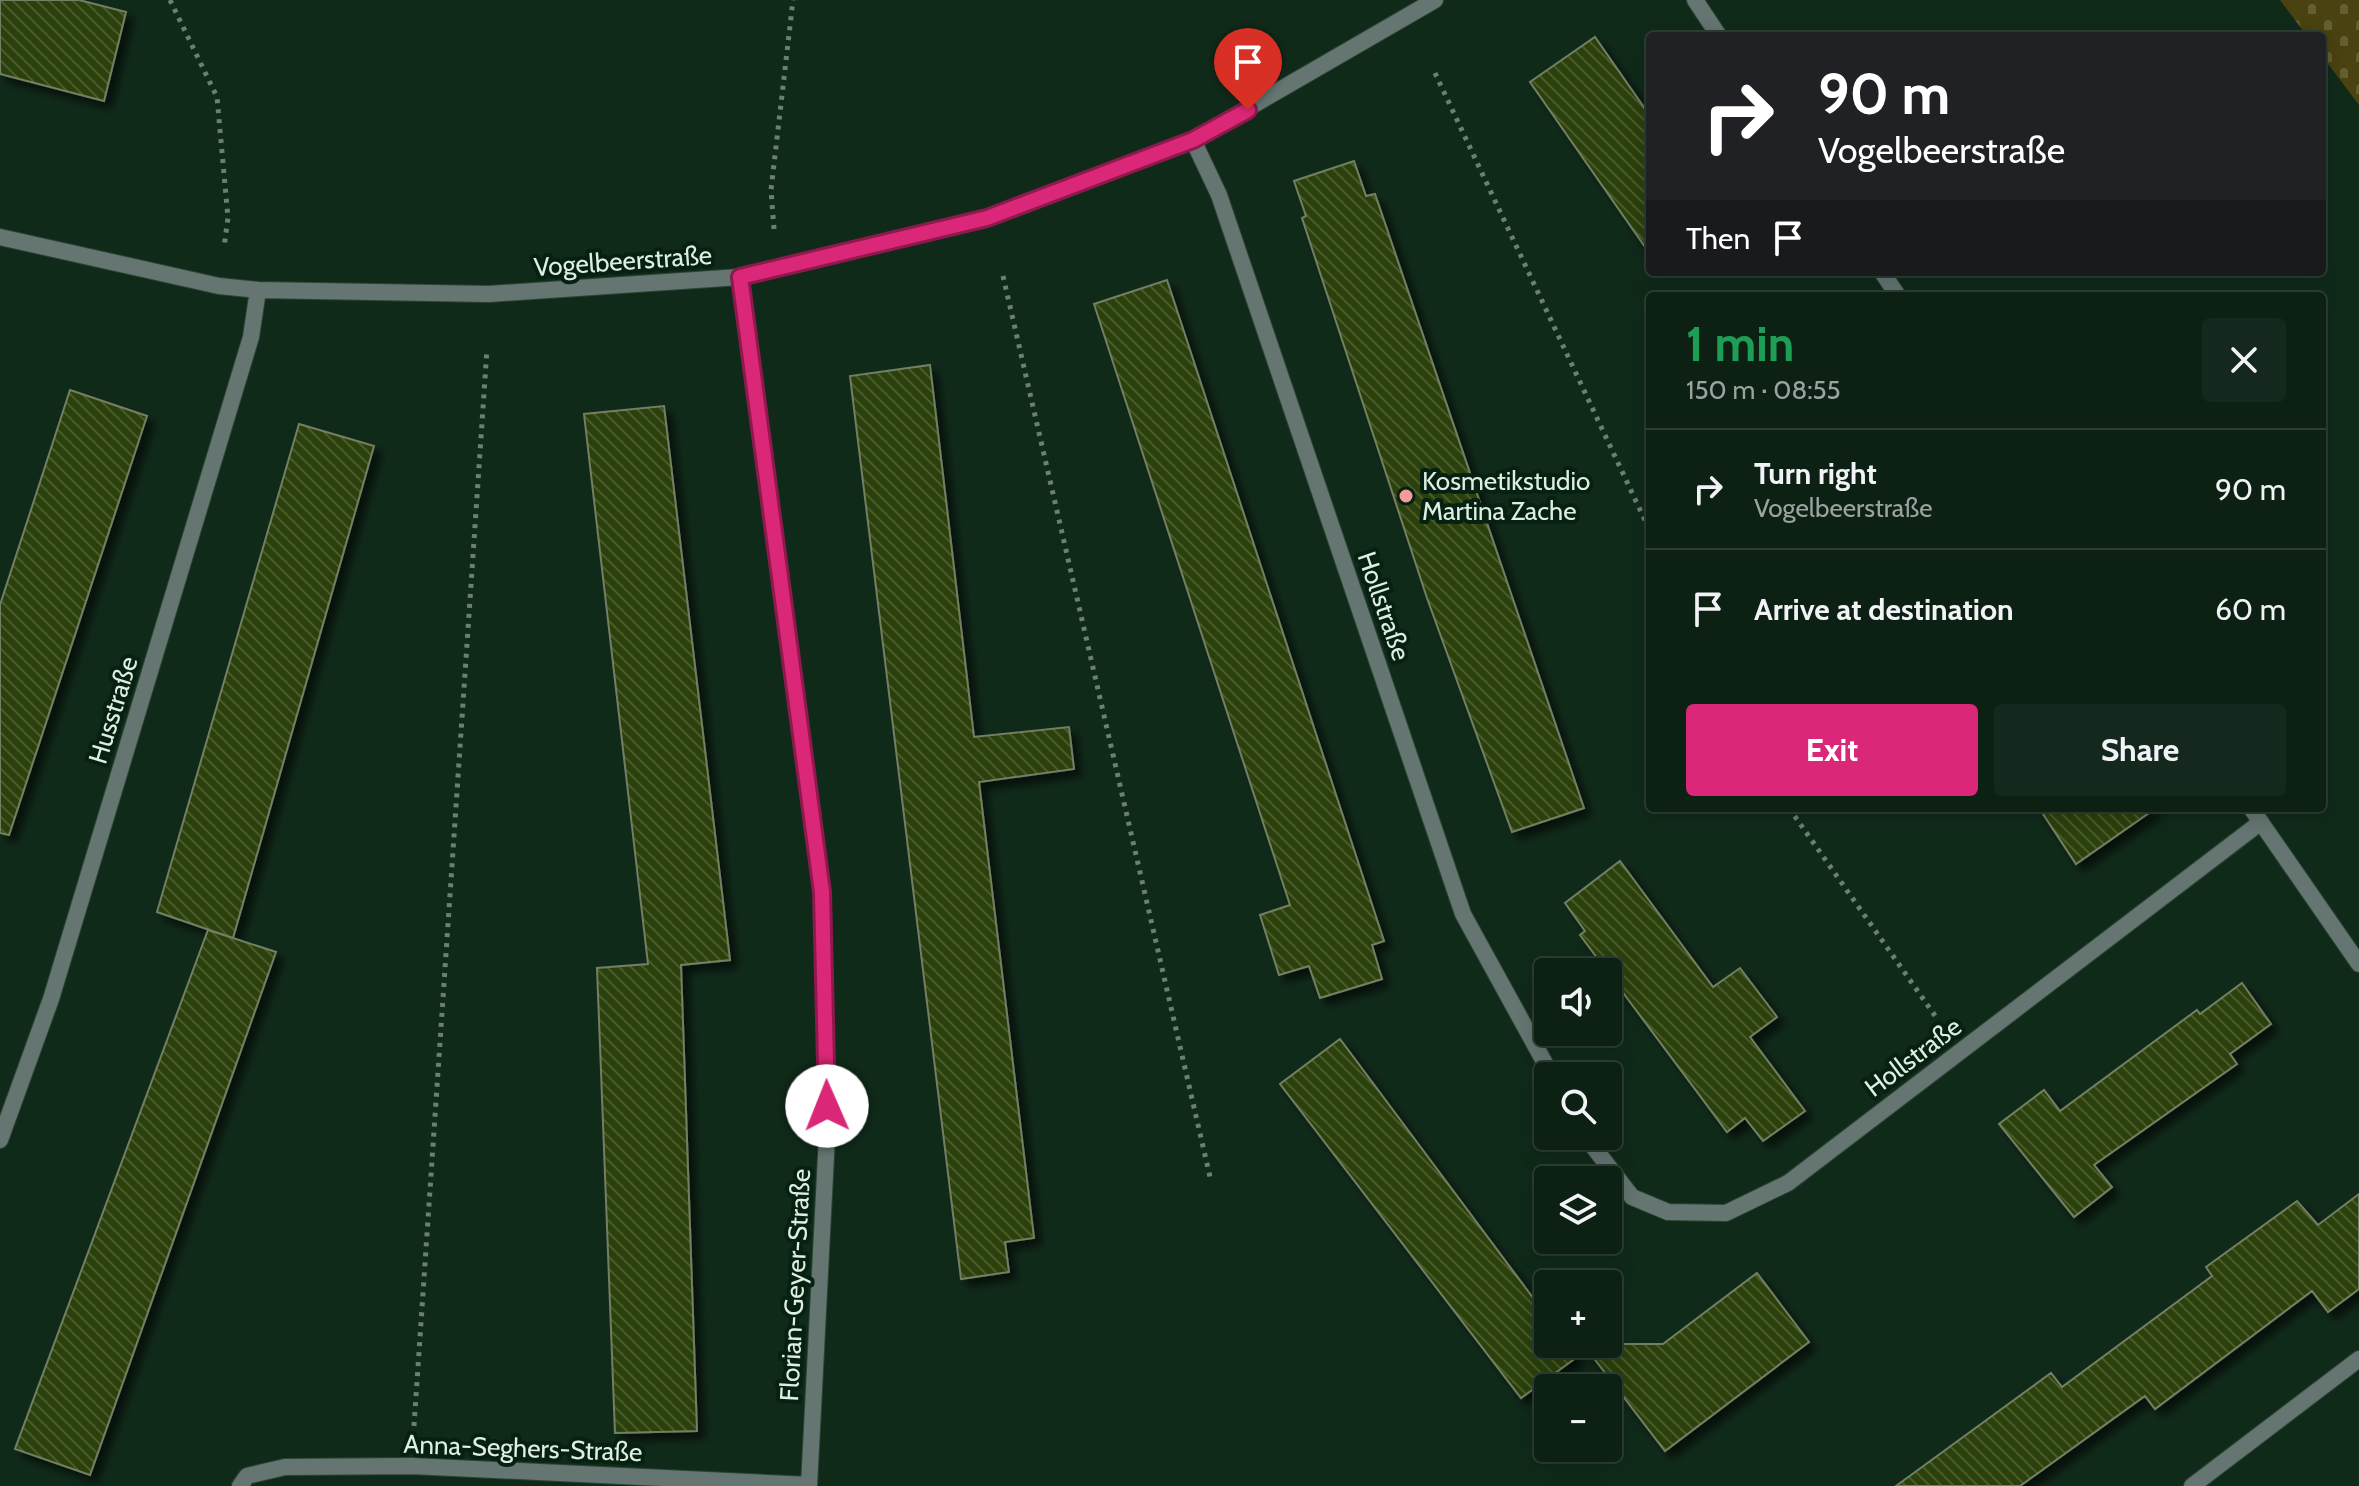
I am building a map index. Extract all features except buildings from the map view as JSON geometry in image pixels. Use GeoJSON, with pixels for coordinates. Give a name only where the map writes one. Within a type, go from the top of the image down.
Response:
{"type":"FeatureCollection","features":[{"type":"Feature","properties":{"kind":"street","name":"Vogelbeerstraße"},"geometry":{"type":"LineString","coordinates":[[0,237],[219,286],[258,290],[489,294],[740,277],[987,218],[1193,140],[1435,0]]}},
{"type":"Feature","properties":{"kind":"street"},"geometry":{"type":"LineString","coordinates":[[1695,0],[1716,32]]}},
{"type":"Feature","properties":{"kind":"street","name":"Hollstraße"},"geometry":{"type":"LineString","coordinates":[[1193,140],[1219,195],[1463,914],[1544,1062]]}},
{"type":"Feature","properties":{"kind":"street","name":"Florian-Geyer-Straße"},"geometry":{"type":"LineString","coordinates":[[740,277],[822,892],[827,1136],[809,1486]]}},
{"type":"Feature","properties":{"kind":"street","name":"Husstraße"},"geometry":{"type":"LineString","coordinates":[[0,1140],[67,946],[251,337],[258,290]]}},
{"type":"Feature","properties":{"kind":"street","name":"Hollstraße"},"geometry":{"type":"LineString","coordinates":[[1596,1150],[1632,1197],[1668,1212],[1726,1213],[1788,1183],[2256,815]]}},
{"type":"Feature","properties":{"kind":"street"},"geometry":{"type":"LineString","coordinates":[[2256,815],[2359,964]]}},
{"type":"Feature","properties":{"kind":"street"},"geometry":{"type":"LineString","coordinates":[[2192,1486],[2359,1359]]}},
{"type":"Feature","properties":{"kind":"street","name":"Anna-Seghers-Straße"},"geometry":{"type":"LineString","coordinates":[[240,1486],[247,1476],[285,1467],[412,1466],[809,1486]]}},
{"type":"Feature","properties":{"kind":"path"},"geometry":{"type":"LineString","coordinates":[[170,0],[217,97],[228,218],[219,286]]}},
{"type":"Feature","properties":{"kind":"path"},"geometry":{"type":"LineString","coordinates":[[778,270],[771,190],[793,0]]}},
{"type":"Feature","properties":{"kind":"path"},"geometry":{"type":"LineString","coordinates":[[1435,73],[1646,522]]}},
{"type":"Feature","properties":{"kind":"path"},"geometry":{"type":"LineString","coordinates":[[1003,276],[1210,1177]]}},
{"type":"Feature","properties":{"kind":"path"},"geometry":{"type":"LineString","coordinates":[[412,1466],[487,349]]}},
{"type":"Feature","properties":{"kind":"path"},"geometry":{"type":"LineString","coordinates":[[1792,812],[1959,1051]]}},
{"type":"Feature","properties":{"kind":"green space"},"geometry":{"type":"Polygon","coordinates":[[[2280,0],[2359,0],[2359,105],[2326,61],[2326,32],[2304,32],[2280,0]]]}},
{"type":"Feature","properties":{"kind":"place","name":"Kosmetikstudio Martina Zache"},"geometry":{"type":"Point","coordinates":[1406,496]}},
{"type":"Feature","properties":{"kind":"route"},"geometry":{"type":"LineString","coordinates":[[827,1106],[822,892],[740,277],[987,218],[1193,140],[1248,110]]}}]}
